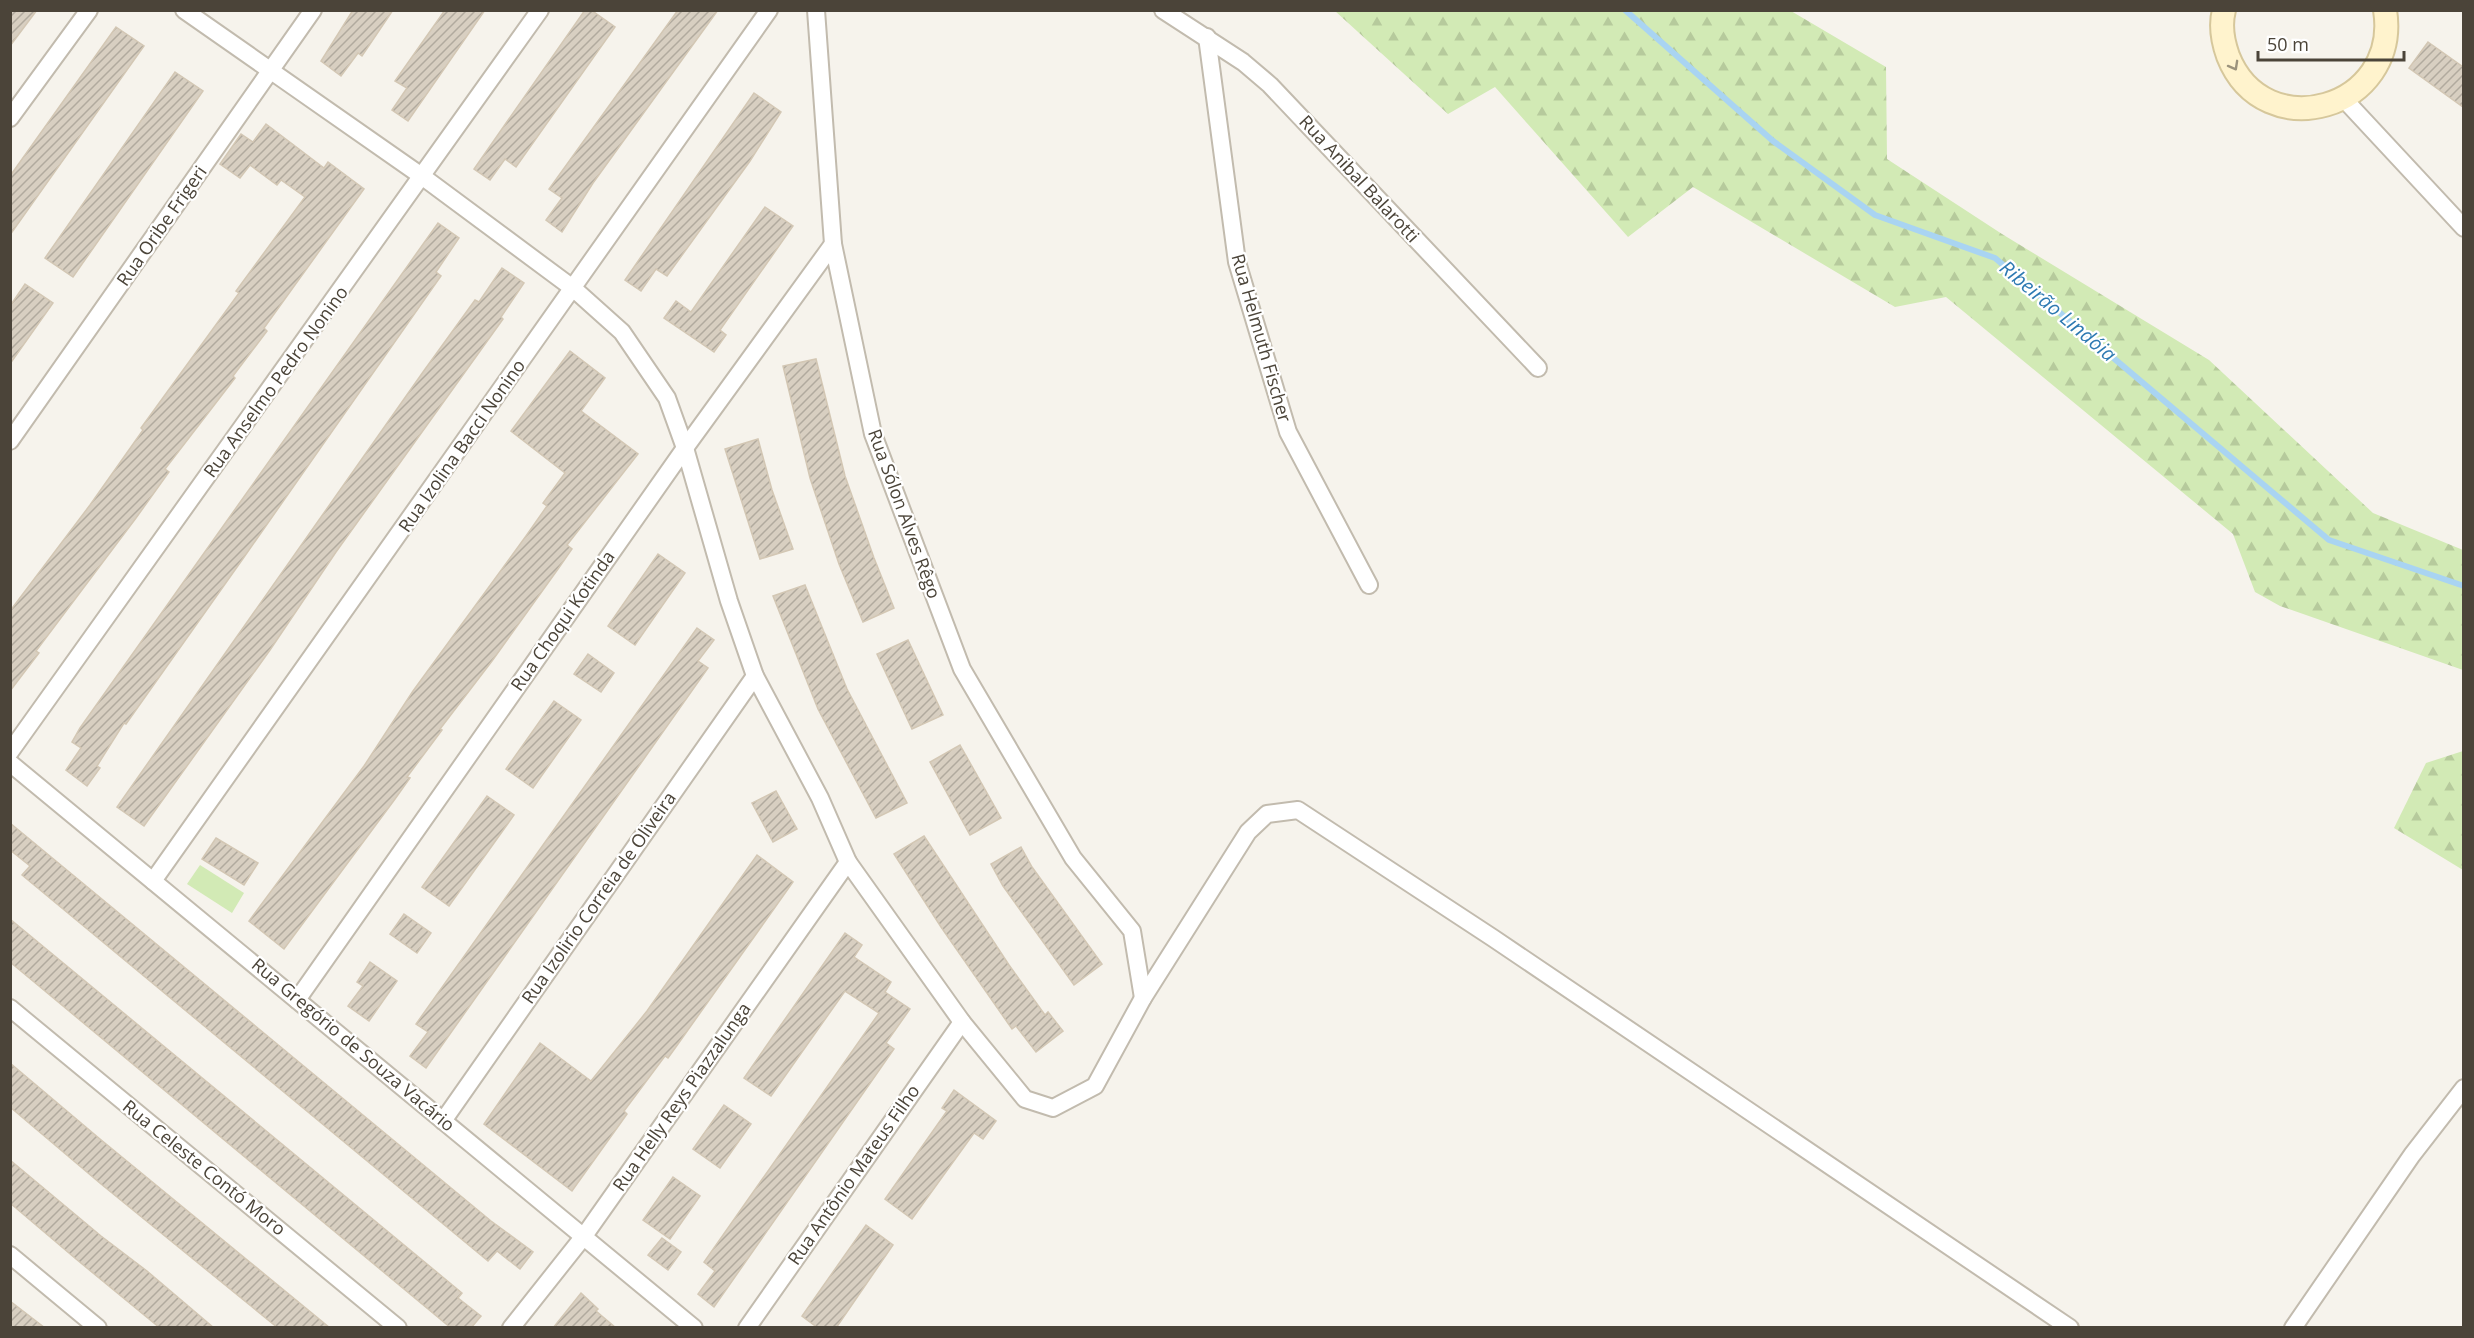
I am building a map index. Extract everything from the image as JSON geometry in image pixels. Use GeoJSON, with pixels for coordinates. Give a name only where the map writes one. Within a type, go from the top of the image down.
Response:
{"type":"FeatureCollection","features":[{"type":"Feature","properties":{"kind":"street"},"geometry":{"type":"LineString","coordinates":[[10,118],[88,10]]}},
{"type":"Feature","properties":{"kind":"street"},"geometry":{"type":"LineString","coordinates":[[184,10],[423,177],[573,289],[622,332],[667,398],[685,448],[729,601],[755,676],[820,798],[848,862],[962,1022],[1025,1099],[1053,1108],[1095,1086],[1143,998],[1248,832],[1267,814],[1298,810],[1493,938],[2070,1328]]}},
{"type":"Feature","properties":{"kind":"street","name":"Rua Oribe Frigeri"},"geometry":{"type":"LineString","coordinates":[[10,441],[313,10]]}},
{"type":"Feature","properties":{"kind":"street","name":"Rua Anselmo Pedro Nonino"},"geometry":{"type":"LineString","coordinates":[[10,753],[540,10]]}},
{"type":"Feature","properties":{"kind":"street","name":"Rua Izolina Bacci Nonino"},"geometry":{"type":"LineString","coordinates":[[153,881],[769,10]]}},
{"type":"Feature","properties":{"kind":"street","name":"Rua Sólon Alves Rêgo"},"geometry":{"type":"LineString","coordinates":[[816,10],[833,244],[873,434],[962,669],[1072,858],[1132,932],[1143,998]]}},
{"type":"Feature","properties":{"kind":"street","name":"Rua Anibal Balarotti"},"geometry":{"type":"LineString","coordinates":[[1163,10],[1207,37],[1270,84],[1538,368]]}},
{"type":"Feature","properties":{"kind":"street"},"geometry":{"type":"LineString","coordinates":[[2224,10],[2223,42],[2234,69],[2252,90],[2277,104],[2306,109],[2333,104],[2358,90],[2376,68],[2386,41],[2385,10]]}},
{"type":"Feature","properties":{"kind":"street","name":"Rua Helmuth Fischer"},"geometry":{"type":"LineString","coordinates":[[1207,37],[1237,262],[1288,432],[1369,585]]}},
{"type":"Feature","properties":{"kind":"street"},"geometry":{"type":"LineString","coordinates":[[2343,98],[2463,228]]}},
{"type":"Feature","properties":{"kind":"street","name":"Rua Choqui Kotinda"},"geometry":{"type":"LineString","coordinates":[[297,1000],[685,448],[833,244]]}},
{"type":"Feature","properties":{"kind":"street","name":"Rua Izolirio Correia de Oliveira"},"geometry":{"type":"LineString","coordinates":[[444,1121],[755,676]]}},
{"type":"Feature","properties":{"kind":"street","name":"Rua Gregório de Souza Vacário"},"geometry":{"type":"LineString","coordinates":[[10,764],[694,1328]]}},
{"type":"Feature","properties":{"kind":"street","name":"Rua Helly Reys Piazzalunga"},"geometry":{"type":"LineString","coordinates":[[511,1328],[584,1236],[848,862]]}},
{"type":"Feature","properties":{"kind":"street","name":"Rua Celeste Contó Moro"},"geometry":{"type":"LineString","coordinates":[[10,1008],[398,1328]]}},
{"type":"Feature","properties":{"kind":"street","name":"Rua Antônio Mateus Filho"},"geometry":{"type":"LineString","coordinates":[[747,1328],[962,1022]]}},
{"type":"Feature","properties":{"kind":"street"},"geometry":{"type":"LineString","coordinates":[[2293,1328],[2412,1155],[2463,1088]]}},
{"type":"Feature","properties":{"kind":"street"},"geometry":{"type":"LineString","coordinates":[[10,1255],[98,1328]]}},
{"type":"Feature","properties":{"kind":"green space"},"geometry":{"type":"Polygon","coordinates":[[[1335,11],[1791,11],[1886,67],[1887,159],[2002,234],[2209,360],[2373,513],[2463,550],[2463,670],[2280,606],[2255,592],[2233,534],[1946,297],[1895,307],[1693,187],[1628,237],[1495,87],[1448,114],[1335,11]]]}},
{"type":"Feature","properties":{"kind":"green space"},"geometry":{"type":"Polygon","coordinates":[[[2464,751],[2463,870],[2394,828],[2426,763],[2464,751]]]}},
{"type":"Feature","properties":{"kind":"green space"},"geometry":{"type":"Polygon","coordinates":[[[200,865],[244,893],[232,913],[187,884],[200,865]]]}},
{"type":"Feature","properties":{"kind":"building"},"geometry":{"type":"Polygon","coordinates":[[[10,10],[37,10],[10,46],[10,10]]]}},
{"type":"Feature","properties":{"kind":"building"},"geometry":{"type":"Polygon","coordinates":[[[353,10],[393,10],[362,56],[358,53],[341,76],[321,61],[353,10]]]}},
{"type":"Feature","properties":{"kind":"building"},"geometry":{"type":"Polygon","coordinates":[[[445,10],[485,10],[408,121],[392,110],[407,88],[395,81],[445,10]]]}},
{"type":"Feature","properties":{"kind":"building"},"geometry":{"type":"Polygon","coordinates":[[[585,10],[591,10],[615,27],[516,167],[505,159],[490,180],[474,169],[585,10]]]}},
{"type":"Feature","properties":{"kind":"building"},"geometry":{"type":"Polygon","coordinates":[[[678,10],[718,10],[593,183],[562,232],[546,220],[562,198],[549,189],[678,10]]]}},
{"type":"Feature","properties":{"kind":"building"},"geometry":{"type":"Polygon","coordinates":[[[116,27],[144,46],[10,235],[10,176],[116,27]]]}},
{"type":"Feature","properties":{"kind":"building"},"geometry":{"type":"Polygon","coordinates":[[[2428,42],[2463,67],[2463,107],[2409,68],[2428,42]]]}},
{"type":"Feature","properties":{"kind":"building"},"geometry":{"type":"Polygon","coordinates":[[[175,72],[203,91],[73,277],[45,258],[175,72]]]}},
{"type":"Feature","properties":{"kind":"building"},"geometry":{"type":"Polygon","coordinates":[[[754,93],[781,112],[750,161],[667,276],[656,269],[641,291],[625,280],[754,93]]]}},
{"type":"Feature","properties":{"kind":"building"},"geometry":{"type":"Polygon","coordinates":[[[266,124],[324,168],[328,162],[364,189],[264,328],[267,331],[233,376],[235,378],[165,469],[169,472],[36,651],[39,653],[10,691],[10,611],[90,505],[143,430],[141,428],[239,293],[236,291],[305,197],[281,180],[277,185],[250,165],[240,178],[220,164],[241,134],[253,142],[266,124]]]}},
{"type":"Feature","properties":{"kind":"building"},"geometry":{"type":"Polygon","coordinates":[[[765,207],[793,226],[720,330],[726,335],[714,352],[664,318],[676,301],[691,312],[765,207]]]}},
{"type":"Feature","properties":{"kind":"building"},"geometry":{"type":"Polygon","coordinates":[[[438,223],[459,238],[436,272],[441,276],[126,724],[124,723],[97,766],[100,768],[87,786],[66,770],[81,748],[72,742],[80,728],[438,223]]]}},
{"type":"Feature","properties":{"kind":"building"},"geometry":{"type":"Polygon","coordinates":[[[502,268],[524,283],[501,317],[503,319],[144,826],[117,807],[423,372],[475,300],[479,302],[502,268]]]}},
{"type":"Feature","properties":{"kind":"building"},"geometry":{"type":"Polygon","coordinates":[[[25,284],[53,303],[10,364],[10,306],[25,284]]]}},
{"type":"Feature","properties":{"kind":"building"},"geometry":{"type":"Polygon","coordinates":[[[570,351],[605,378],[581,411],[638,454],[567,545],[572,549],[558,569],[440,729],[442,730],[407,777],[410,778],[395,799],[284,949],[249,921],[364,766],[413,691],[547,506],[543,503],[565,473],[511,431],[570,351]]]}},
{"type":"Feature","properties":{"kind":"building"},"geometry":{"type":"Polygon","coordinates":[[[816,359],[845,476],[894,608],[863,622],[839,564],[810,478],[783,366],[816,359]]]}},
{"type":"Feature","properties":{"kind":"building"},"geometry":{"type":"Polygon","coordinates":[[[758,439],[772,490],[793,549],[760,559],[725,449],[758,439]]]}},
{"type":"Feature","properties":{"kind":"building"},"geometry":{"type":"Polygon","coordinates":[[[658,554],[685,573],[635,645],[608,626],[658,554]]]}},
{"type":"Feature","properties":{"kind":"building"},"geometry":{"type":"Polygon","coordinates":[[[805,585],[847,689],[907,803],[876,818],[818,709],[773,596],[805,585]]]}},
{"type":"Feature","properties":{"kind":"building"},"geometry":{"type":"Polygon","coordinates":[[[697,628],[714,640],[698,661],[708,668],[426,1068],[410,1056],[428,1032],[416,1024],[697,628]]]}},
{"type":"Feature","properties":{"kind":"building"},"geometry":{"type":"Polygon","coordinates":[[[908,640],[943,715],[912,729],[877,654],[908,640]]]}},
{"type":"Feature","properties":{"kind":"building"},"geometry":{"type":"Polygon","coordinates":[[[588,654],[614,673],[601,692],[574,674],[588,654]]]}},
{"type":"Feature","properties":{"kind":"building"},"geometry":{"type":"Polygon","coordinates":[[[554,701],[581,720],[533,788],[506,769],[554,701]]]}},
{"type":"Feature","properties":{"kind":"building"},"geometry":{"type":"Polygon","coordinates":[[[960,745],[1001,818],[970,835],[930,762],[960,745]]]}},
{"type":"Feature","properties":{"kind":"building"},"geometry":{"type":"Polygon","coordinates":[[[776,791],[797,829],[773,842],[752,803],[776,791]]]}},
{"type":"Feature","properties":{"kind":"building"},"geometry":{"type":"Polygon","coordinates":[[[487,796],[514,815],[449,906],[422,887],[487,796]]]}},
{"type":"Feature","properties":{"kind":"building"},"geometry":{"type":"Polygon","coordinates":[[[10,823],[491,1221],[533,1252],[520,1269],[497,1251],[488,1261],[22,875],[30,866],[10,850],[10,823]]]}},
{"type":"Feature","properties":{"kind":"building"},"geometry":{"type":"Polygon","coordinates":[[[924,836],[1009,965],[1045,1015],[1048,1012],[1063,1031],[1036,1052],[1016,1026],[1012,1029],[941,927],[894,854],[924,836]]]}},
{"type":"Feature","properties":{"kind":"building"},"geometry":{"type":"Polygon","coordinates":[[[216,838],[258,863],[244,885],[202,859],[216,838]]]}},
{"type":"Feature","properties":{"kind":"building"},"geometry":{"type":"Polygon","coordinates":[[[1021,847],[1032,867],[1102,964],[1074,985],[1003,886],[991,864],[1021,847]]]}},
{"type":"Feature","properties":{"kind":"building"},"geometry":{"type":"Polygon","coordinates":[[[757,855],[793,882],[668,1058],[665,1056],[624,1111],[627,1114],[572,1191],[484,1124],[540,1043],[591,1081],[647,1011],[757,855]]]}},
{"type":"Feature","properties":{"kind":"building"},"geometry":{"type":"Polygon","coordinates":[[[404,914],[431,933],[417,953],[390,934],[404,914]]]}},
{"type":"Feature","properties":{"kind":"building"},"geometry":{"type":"Polygon","coordinates":[[[10,919],[462,1293],[458,1298],[481,1316],[471,1328],[451,1328],[10,962],[10,919]]]}},
{"type":"Feature","properties":{"kind":"building"},"geometry":{"type":"Polygon","coordinates":[[[845,933],[862,945],[854,957],[891,982],[885,992],[910,1009],[886,1043],[894,1049],[714,1307],[698,1294],[715,1271],[704,1262],[879,1013],[845,991],[771,1096],[744,1078],[845,933]]]}},
{"type":"Feature","properties":{"kind":"building"},"geometry":{"type":"Polygon","coordinates":[[[370,962],[397,981],[369,1021],[348,1006],[363,986],[357,982],[370,962]]]}},
{"type":"Feature","properties":{"kind":"building"},"geometry":{"type":"Polygon","coordinates":[[[10,1063],[330,1328],[278,1328],[101,1184],[10,1107],[10,1063]]]}},
{"type":"Feature","properties":{"kind":"building"},"geometry":{"type":"Polygon","coordinates":[[[954,1090],[996,1121],[983,1139],[974,1133],[912,1219],[885,1199],[947,1111],[942,1108],[954,1090]]]}},
{"type":"Feature","properties":{"kind":"building"},"geometry":{"type":"Polygon","coordinates":[[[724,1105],[751,1124],[720,1168],[693,1149],[724,1105]]]}},
{"type":"Feature","properties":{"kind":"building"},"geometry":{"type":"Polygon","coordinates":[[[10,1160],[214,1328],[160,1328],[76,1259],[10,1203],[10,1160]]]}},
{"type":"Feature","properties":{"kind":"building"},"geometry":{"type":"Polygon","coordinates":[[[673,1177],[700,1196],[670,1239],[643,1220],[673,1177]]]}},
{"type":"Feature","properties":{"kind":"building"},"geometry":{"type":"Polygon","coordinates":[[[866,1225],[893,1245],[836,1328],[818,1328],[802,1316],[866,1225]]]}},
{"type":"Feature","properties":{"kind":"building"},"geometry":{"type":"Polygon","coordinates":[[[662,1238],[681,1252],[668,1270],[648,1255],[662,1238]]]}},
{"type":"Feature","properties":{"kind":"building"},"geometry":{"type":"Polygon","coordinates":[[[581,1293],[598,1309],[596,1311],[616,1328],[553,1328],[581,1293]]]}},
{"type":"Feature","properties":{"kind":"building"},"geometry":{"type":"Polygon","coordinates":[[[10,1301],[45,1328],[10,1328],[10,1301]]]}},
{"type":"Feature","properties":{"kind":"waterway","name":"Ribeirão Lindóia"},"geometry":{"type":"LineString","coordinates":[[1625,10],[1773,141],[1875,215],[1995,258],[2329,540],[2464,586]]}}]}
